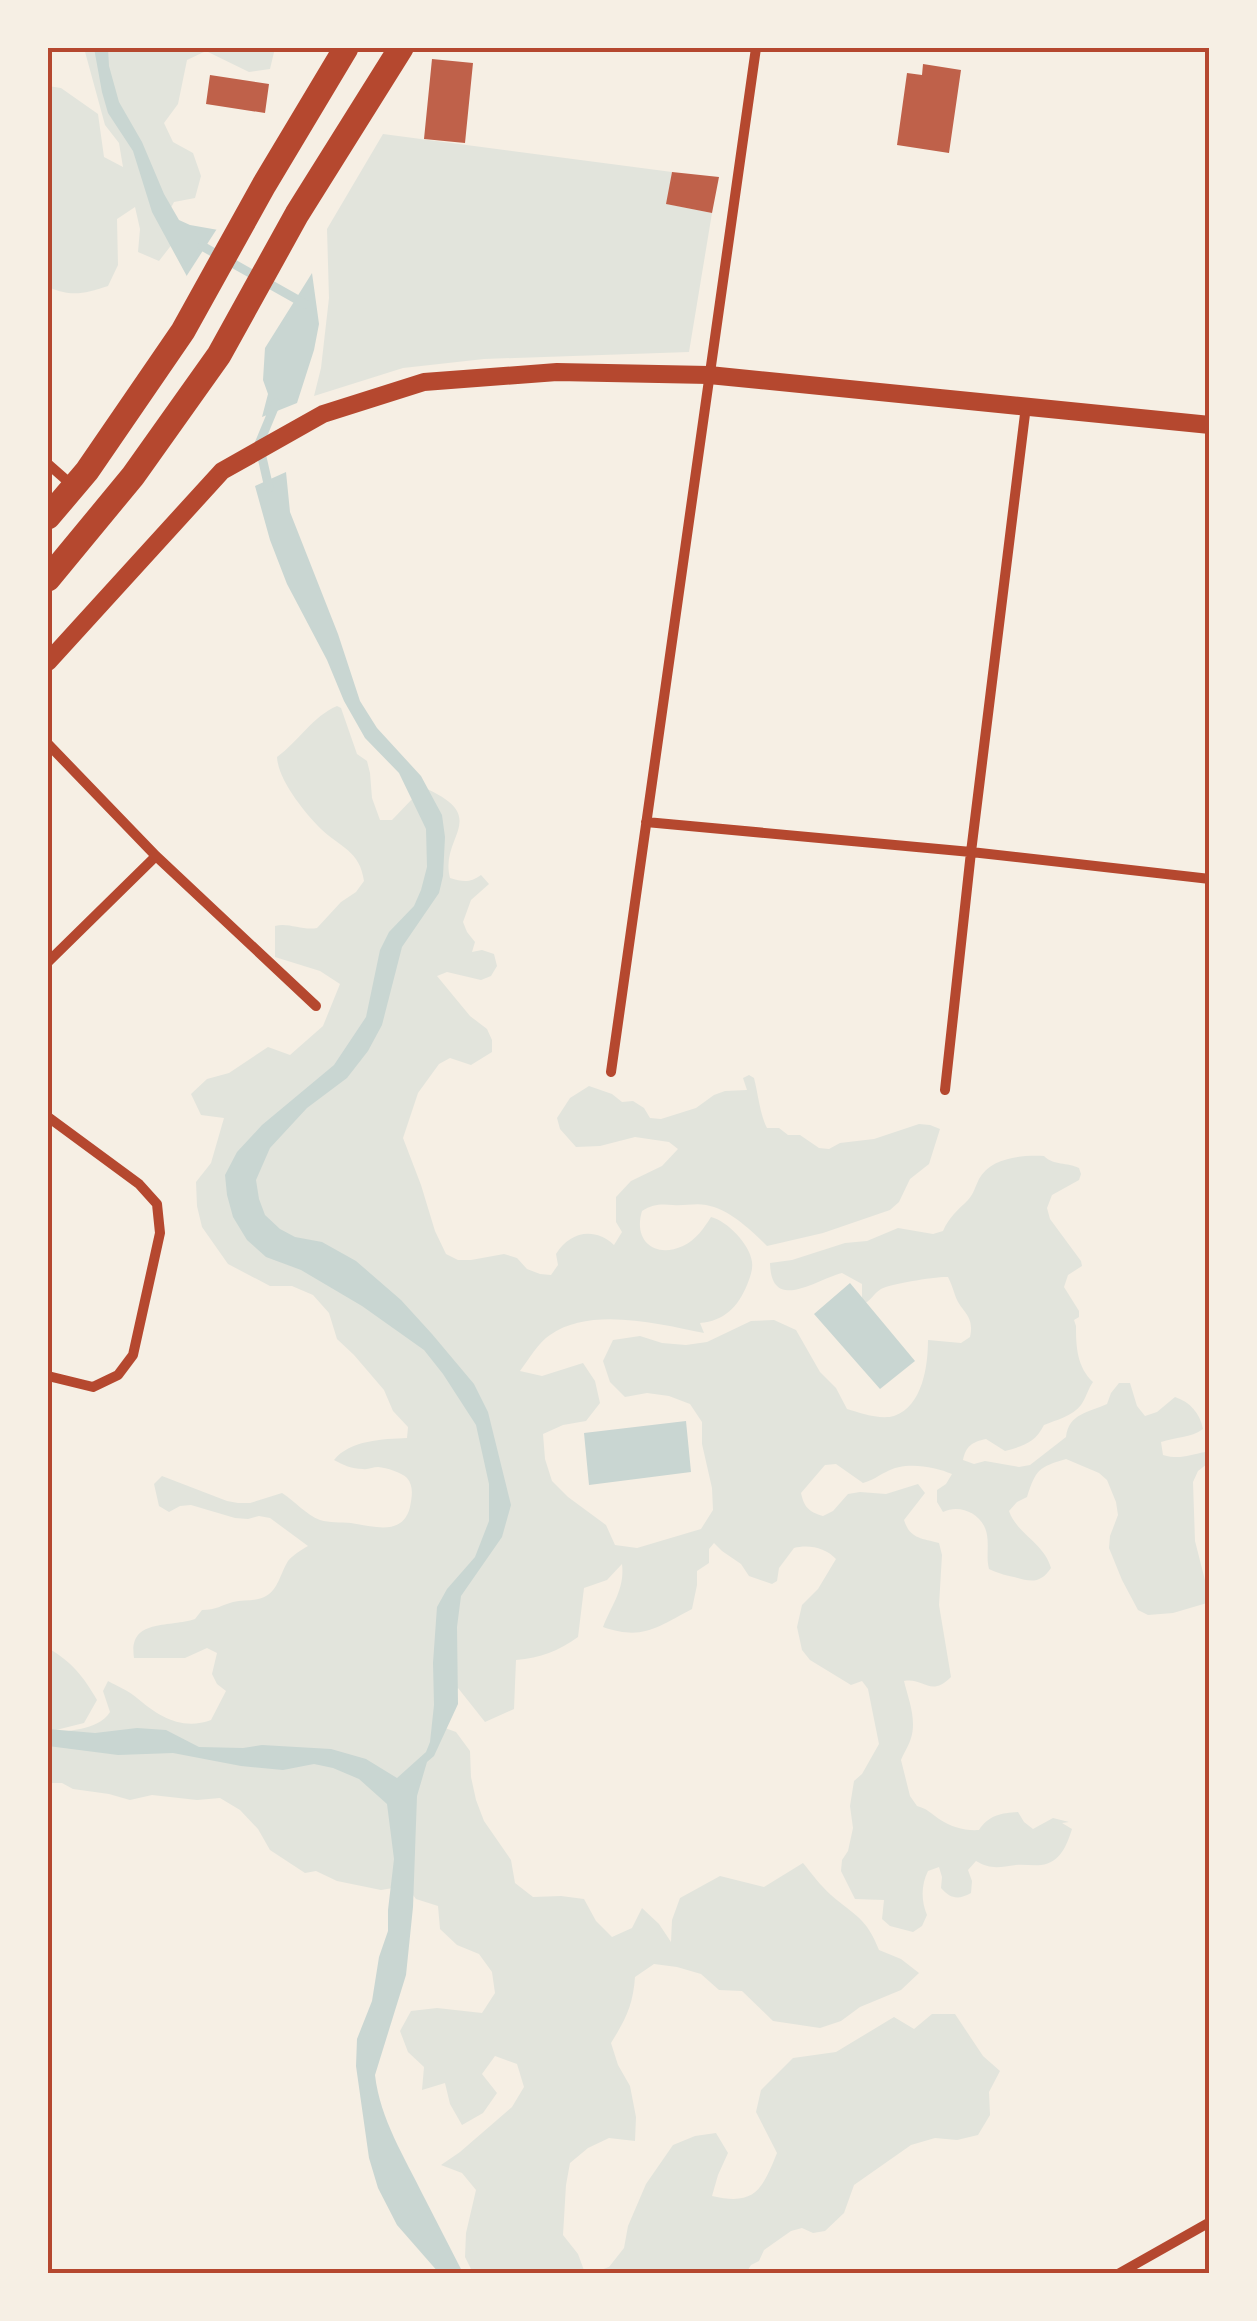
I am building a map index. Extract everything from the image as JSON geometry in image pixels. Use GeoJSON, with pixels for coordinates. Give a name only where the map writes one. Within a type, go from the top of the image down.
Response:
{"type":"FeatureCollection","features":[{"type":"Feature","properties":{"kind":"highway"},"geometry":{"type":"LineString","coordinates":[[48,517],[87,472],[183,331],[346,48]]}},
{"type":"Feature","properties":{"kind":"highway"},"geometry":{"type":"LineString","coordinates":[[48,579],[133,476],[219,355],[297,214],[401,48]]}},
{"type":"Feature","properties":{"kind":"street"},"geometry":{"type":"LineString","coordinates":[[611,1072],[756,48]]}},
{"type":"Feature","properties":{"kind":"street"},"geometry":{"type":"LineString","coordinates":[[48,662],[222,471],[323,414],[424,382],[558,372],[709,376],[1210,425]]}},
{"type":"Feature","properties":{"kind":"street"},"geometry":{"type":"LineString","coordinates":[[945,1090],[1026,406]]}},
{"type":"Feature","properties":{"kind":"street"},"geometry":{"type":"LineString","coordinates":[[48,464],[74,487]]}},
{"type":"Feature","properties":{"kind":"street"},"geometry":{"type":"LineString","coordinates":[[48,744],[156,856],[316,1006]]}},
{"type":"Feature","properties":{"kind":"street"},"geometry":{"type":"LineString","coordinates":[[646,822],[1210,879]]}},
{"type":"Feature","properties":{"kind":"street"},"geometry":{"type":"LineString","coordinates":[[48,962],[156,856]]}},
{"type":"Feature","properties":{"kind":"street"},"geometry":{"type":"LineString","coordinates":[[48,1117],[139,1184],[157,1204],[160,1233],[134,1355],[118,1375],[93,1387],[48,1376]]}},
{"type":"Feature","properties":{"kind":"street"},"geometry":{"type":"LineString","coordinates":[[1118,2274],[1210,2222]]}},
{"type":"Feature","properties":{"kind":"shaded area"},"geometry":{"type":"Polygon","coordinates":[[[84,48],[275,48],[270,69],[249,72],[206,51],[187,60],[178,104],[164,123],[173,142],[193,153],[201,176],[195,198],[174,202],[164,221],[173,243],[159,261],[138,252],[140,229],[135,207],[117,219],[118,265],[108,286],[71,293],[48,287],[52,242],[48,216],[48,86],[61,88],[98,114],[104,157],[123,167],[119,143],[105,125],[84,48]]]}},
{"type":"Feature","properties":{"kind":"shaded area"},"geometry":{"type":"Polygon","coordinates":[[[94,48],[108,48],[119,102],[179,220],[224,231],[190,282],[152,212],[133,151],[108,113],[94,48]]]}},
{"type":"Feature","properties":{"kind":"shaded area"},"geometry":{"type":"Polygon","coordinates":[[[383,134],[672,172],[667,204],[712,213],[689,352],[484,359],[403,368],[314,396],[329,298],[327,229],[383,134]]]}},
{"type":"Feature","properties":{"kind":"shaded area"},"geometry":{"type":"Polygon","coordinates":[[[312,273],[319,324],[297,403],[262,417],[268,394],[263,380],[265,348],[312,273]]]}},
{"type":"Feature","properties":{"kind":"shaded area"},"geometry":{"type":"Polygon","coordinates":[[[286,472],[290,512],[360,701],[377,728],[421,776],[442,815],[445,837],[439,893],[402,947],[382,1025],[347,1078],[307,1108],[270,1148],[256,1180],[259,1199],[265,1215],[280,1229],[295,1237],[322,1242],[356,1261],[401,1300],[474,1384],[488,1412],[511,1505],[502,1537],[461,1596],[457,1627],[458,1704],[434,1756],[427,1762],[417,1796],[406,1975],[375,2075],[394,2138],[463,2273],[439,2273],[397,2225],[378,2188],[369,2158],[356,2066],[357,2039],[372,2001],[388,1931],[394,1859],[387,1804],[359,1779],[314,1764],[283,1770],[173,1753],[118,1755],[48,1746],[48,1729],[95,1733],[137,1728],[166,1730],[199,1747],[331,1749],[366,1759],[397,1778],[426,1752],[430,1742],[437,1607],[475,1557],[489,1521],[489,1484],[476,1425],[424,1350],[362,1306],[301,1270],[266,1257],[247,1240],[233,1217],[227,1195],[225,1175],[237,1152],[262,1125],[334,1065],[366,1017],[380,950],[389,932],[414,906],[427,867],[426,829],[399,773],[365,738],[344,701],[270,540],[255,486],[286,472]]]}},
{"type":"Feature","properties":{"kind":"shaded area"},"geometry":{"type":"Polygon","coordinates":[[[337,706],[357,754],[367,761],[372,798],[380,820],[392,820],[425,788],[445,799],[456,809],[459,819],[449,863],[450,878],[466,881],[481,875],[489,884],[471,900],[463,922],[475,942],[472,952],[494,954],[497,966],[491,976],[481,980],[447,972],[437,976],[470,1016],[487,1029],[492,1052],[471,1065],[450,1058],[439,1064],[418,1093],[403,1138],[446,1254],[458,1260],[471,1260],[504,1254],[517,1258],[527,1269],[551,1275],[558,1265],[556,1254],[575,1236],[591,1234],[614,1245],[622,1232],[616,1222],[616,1197],[631,1181],[662,1166],[678,1149],[669,1142],[635,1137],[600,1146],[576,1147],[560,1129],[557,1118],[570,1098],[589,1086],[622,1102],[633,1101],[650,1118],[661,1119],[696,1108],[725,1091],[747,1090],[743,1078],[749,1075],[754,1078],[767,1128],[800,1135],[819,1148],[874,1139],[919,1124],[940,1129],[929,1164],[910,1179],[899,1202],[890,1210],[823,1233],[767,1246],[739,1221],[715,1207],[661,1205],[642,1211],[643,1238],[663,1250],[688,1243],[711,1217],[724,1223],[742,1241],[752,1268],[735,1306],[723,1316],[700,1323],[704,1333],[626,1320],[585,1321],[566,1326],[546,1338],[520,1371],[542,1376],[583,1363],[595,1381],[600,1403],[586,1421],[543,1434],[545,1459],[552,1481],[606,1525],[615,1545],[637,1548],[701,1529],[713,1510],[702,1422],[690,1404],[669,1396],[647,1393],[625,1397],[610,1382],[603,1361],[613,1340],[640,1336],[686,1345],[707,1342],[751,1321],[774,1320],[796,1330],[847,1409],[876,1417],[894,1416],[904,1411],[918,1394],[928,1340],[961,1343],[970,1337],[969,1318],[948,1277],[886,1287],[862,1305],[862,1284],[842,1273],[787,1290],[778,1287],[772,1278],[770,1263],[867,1241],[898,1228],[933,1234],[943,1231],[984,1172],[1017,1157],[1044,1156],[1079,1168],[1079,1180],[1052,1195],[1047,1208],[1050,1219],[1081,1261],[1082,1266],[1068,1275],[1064,1287],[1079,1311],[1074,1320],[1078,1356],[1093,1382],[1078,1409],[1044,1425],[1028,1443],[1005,1451],[981,1440],[968,1448],[963,1460],[974,1464],[985,1461],[1030,1465],[1066,1437],[1075,1418],[1107,1404],[1119,1383],[1130,1383],[1137,1406],[1145,1416],[1157,1412],[1175,1397],[1194,1409],[1203,1429],[1161,1442],[1163,1455],[1180,1457],[1205,1452],[1207,1464],[1193,1482],[1195,1541],[1208,1592],[1207,1603],[1173,1613],[1148,1615],[1138,1610],[1109,1548],[1118,1515],[1107,1480],[1066,1459],[1040,1470],[1027,1497],[1009,1511],[1048,1559],[1051,1568],[1035,1580],[989,1569],[987,1535],[981,1522],[964,1510],[943,1512],[937,1502],[937,1490],[952,1474],[945,1471],[901,1467],[863,1483],[836,1464],[825,1465],[801,1493],[808,1508],[823,1516],[848,1494],[886,1494],[918,1484],[925,1493],[904,1520],[913,1534],[939,1543],[939,1605],[951,1677],[938,1686],[904,1681],[913,1723],[901,1760],[910,1796],[917,1806],[963,1829],[979,1830],[996,1816],[1018,1812],[1033,1829],[1053,1818],[1069,1822],[1062,1823],[1072,1829],[1062,1852],[1048,1864],[996,1867],[976,1861],[968,1870],[971,1893],[962,1897],[951,1896],[941,1888],[939,1867],[928,1871],[923,1893],[927,1915],[922,1926],[913,1932],[890,1926],[882,1919],[884,1900],[855,1899],[841,1871],[853,1828],[850,1806],[854,1781],[879,1744],[868,1689],[862,1681],[851,1685],[810,1660],[802,1650],[797,1627],[802,1605],[818,1589],[836,1559],[827,1552],[811,1547],[794,1548],[772,1584],[749,1576],[741,1564],[714,1543],[709,1549],[709,1563],[697,1571],[692,1609],[649,1630],[629,1633],[603,1627],[620,1589],[622,1564],[607,1580],[584,1588],[578,1637],[549,1653],[516,1660],[514,1709],[485,1722],[458,1688],[434,1724],[456,1732],[470,1751],[471,1777],[484,1821],[511,1860],[515,1883],[533,1897],[584,1899],[596,1921],[612,1937],[632,1928],[642,1908],[671,1942],[672,1920],[680,1898],[720,1876],[764,1887],[803,1863],[864,1924],[879,1950],[901,1959],[919,1973],[901,1990],[820,2028],[773,2021],[742,1991],[719,1990],[701,1974],[677,1967],[654,1964],[635,1977],[628,2012],[611,2043],[630,2086],[636,2117],[635,2141],[609,2138],[588,2148],[570,2163],[566,2185],[563,2235],[578,2254],[585,2273],[473,2273],[465,2257],[476,2190],[462,2173],[441,2165],[512,2107],[524,2087],[517,2064],[495,2056],[482,2074],[497,2093],[483,2113],[462,2125],[450,2104],[445,2083],[422,2090],[424,2067],[408,2052],[400,2031],[411,2011],[437,2008],[482,2013],[495,1993],[492,1972],[479,1954],[457,1945],[440,1929],[438,1906],[416,1899],[403,1882],[381,1890],[337,1881],[316,1871],[305,1873],[270,1850],[240,1810],[220,1798],[197,1800],[152,1795],[130,1800],[48,1783],[48,1737],[90,1727],[104,1719],[110,1712],[103,1691],[108,1681],[171,1720],[190,1724],[211,1720],[226,1691],[212,1674],[217,1653],[207,1648],[185,1658],[134,1658],[137,1636],[152,1627],[195,1619],[202,1610],[266,1596],[288,1561],[308,1546],[270,1518],[235,1518],[191,1505],[169,1512],[159,1506],[154,1484],[162,1476],[238,1503],[282,1493],[310,1515],[327,1522],[394,1526],[401,1523],[410,1507],[412,1488],[404,1476],[382,1468],[351,1467],[334,1460],[358,1445],[407,1438],[408,1427],[393,1411],[384,1390],[337,1339],[329,1313],[313,1295],[292,1286],[270,1286],[228,1264],[202,1227],[197,1206],[196,1182],[211,1163],[224,1118],[201,1115],[191,1094],[207,1079],[229,1073],[268,1047],[290,1055],[323,1026],[340,984],[320,971],[275,957],[275,926],[317,928],[364,881],[354,856],[321,829],[293,796],[277,757],[320,716],[337,706]]]}},
{"type":"Feature","properties":{"kind":"shaded area"},"geometry":{"type":"Polygon","coordinates":[[[850,1283],[915,1361],[880,1389],[814,1314],[850,1283]]]}},
{"type":"Feature","properties":{"kind":"shaded area"},"geometry":{"type":"Polygon","coordinates":[[[686,1421],[691,1472],[589,1485],[584,1433],[686,1421]]]}},
{"type":"Feature","properties":{"kind":"shaded area"},"geometry":{"type":"Polygon","coordinates":[[[48,1648],[76,1670],[97,1700],[84,1723],[48,1732],[48,1648]]]}},
{"type":"Feature","properties":{"kind":"shaded area"},"geometry":{"type":"Polygon","coordinates":[[[932,2014],[955,2014],[983,2056],[1000,2071],[989,2092],[990,2115],[978,2135],[957,2140],[935,2138],[911,2145],[854,2185],[844,2213],[825,2231],[791,2231],[764,2250],[746,2273],[592,2273],[609,2267],[624,2248],[628,2226],[646,2184],[673,2145],[716,2133],[728,2153],[712,2196],[748,2197],[767,2177],[777,2153],[756,2112],[761,2090],[793,2058],[836,2052],[894,2017],[914,2029],[932,2014]]]}},
{"type":"Feature","properties":{"kind":"pier"},"geometry":{"type":"Polygon","coordinates":[[[220,224],[228,227],[229,233],[194,285],[188,286],[184,280],[220,224]]]}},
{"type":"Feature","properties":{"kind":"building"},"geometry":{"type":"Polygon","coordinates":[[[432,59],[473,63],[465,143],[424,139],[432,59]]]}},
{"type":"Feature","properties":{"kind":"building"},"geometry":{"type":"Polygon","coordinates":[[[923,64],[961,70],[949,153],[897,145],[907,73],[922,75],[923,64]]]}},
{"type":"Feature","properties":{"kind":"building"},"geometry":{"type":"Polygon","coordinates":[[[210,75],[269,84],[265,113],[206,104],[210,75]]]}},
{"type":"Feature","properties":{"kind":"building"},"geometry":{"type":"Polygon","coordinates":[[[672,172],[719,177],[712,213],[666,204],[672,172]]]}},
{"type":"Feature","properties":{"kind":"waterway"},"geometry":{"type":"LineString","coordinates":[[202,246],[305,304]]}},
{"type":"Feature","properties":{"kind":"waterway"},"geometry":{"type":"LineString","coordinates":[[269,488],[259,444],[276,403]]}}]}
